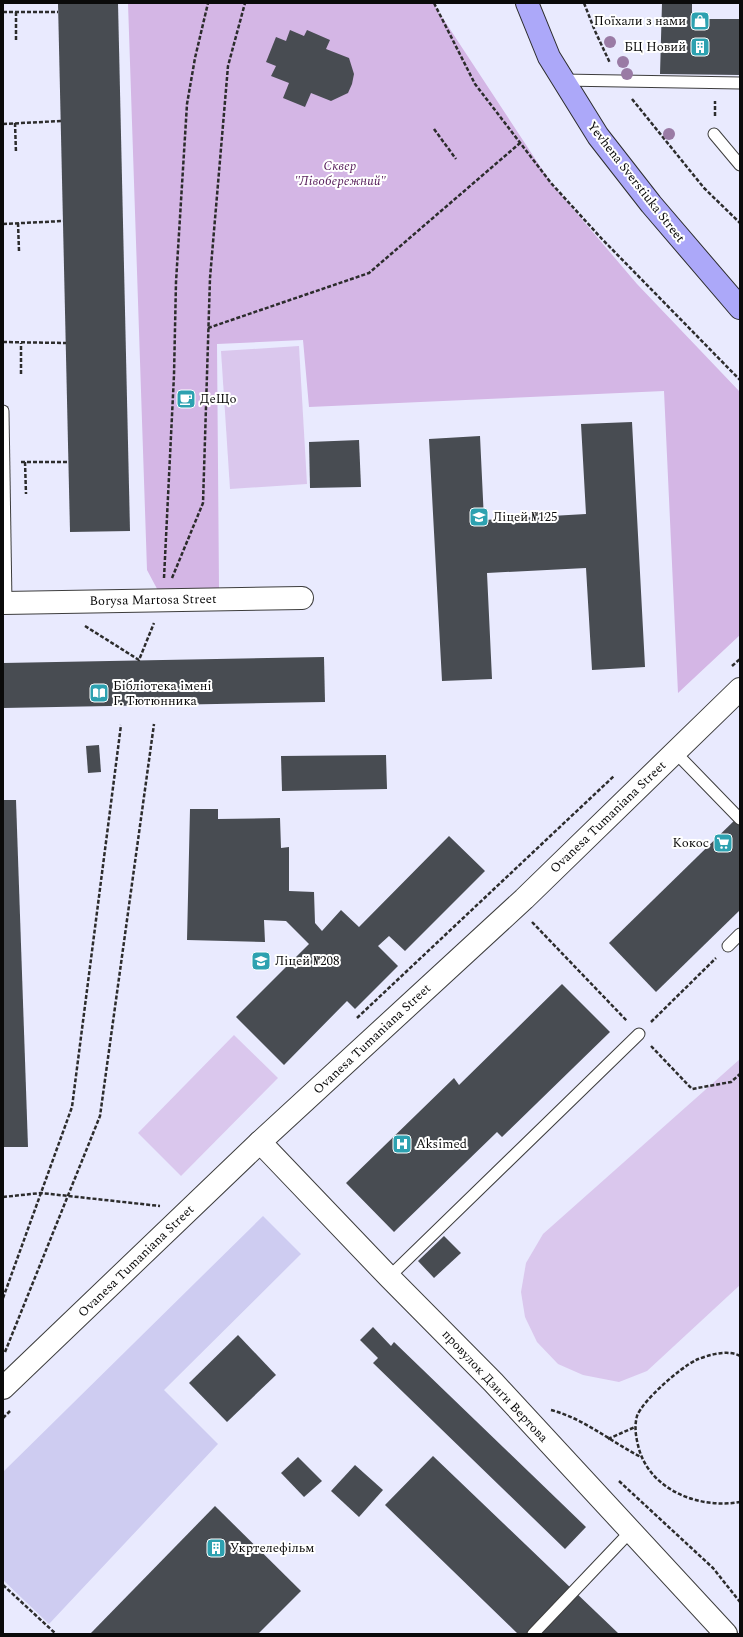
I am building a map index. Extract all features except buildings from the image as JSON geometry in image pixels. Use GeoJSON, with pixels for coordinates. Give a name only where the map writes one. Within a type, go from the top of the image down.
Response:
{"type":"FeatureCollection","features":[{"type":"Feature","properties":{"kind":"main road","name":"Yevhena Sverstiuka Street"},"geometry":{"type":"LineString","coordinates":[[527,3],[549,57],[598,136],[651,204],[736,297]]}},
{"type":"Feature","properties":{"kind":"street","name":"Borysa Martosa Street"},"geometry":{"type":"LineString","coordinates":[[4,603],[302,598]]}},
{"type":"Feature","properties":{"kind":"street","name":"Ovanesa Tumaniana Street"},"geometry":{"type":"LineString","coordinates":[[3,1388],[260,1142],[524,899],[740,689]]}},
{"type":"Feature","properties":{"kind":"street","name":"провулок Дзиґи Вертова"},"geometry":{"type":"LineString","coordinates":[[260,1142],[389,1277],[493,1382],[630,1532],[726,1634]]}},
{"type":"Feature","properties":{"kind":"lane"},"geometry":{"type":"LineString","coordinates":[[562,80],[740,83]]}},
{"type":"Feature","properties":{"kind":"lane"},"geometry":{"type":"LineString","coordinates":[[714,134],[740,165]]}},
{"type":"Feature","properties":{"kind":"lane"},"geometry":{"type":"LineString","coordinates":[[3,411],[4,603]]}},
{"type":"Feature","properties":{"kind":"lane"},"geometry":{"type":"LineString","coordinates":[[675,752],[740,819]]}},
{"type":"Feature","properties":{"kind":"lane"},"geometry":{"type":"LineString","coordinates":[[728,946],[740,934]]}},
{"type":"Feature","properties":{"kind":"lane"},"geometry":{"type":"LineString","coordinates":[[389,1277],[639,1034]]}},
{"type":"Feature","properties":{"kind":"lane"},"geometry":{"type":"LineString","coordinates":[[533,1634],[630,1532]]}},
{"type":"Feature","properties":{"kind":"path"},"geometry":{"type":"LineString","coordinates":[[163,600],[174,375],[176,282],[187,104],[195,58],[208,3]]}},
{"type":"Feature","properties":{"kind":"path"},"geometry":{"type":"LineString","coordinates":[[139,660],[203,503],[210,278],[228,66],[245,3]]}},
{"type":"Feature","properties":{"kind":"path"},"geometry":{"type":"LineString","coordinates":[[434,3],[475,84],[551,183],[602,240],[740,380]]}},
{"type":"Feature","properties":{"kind":"path"},"geometry":{"type":"LineString","coordinates":[[584,3],[594,31],[623,88],[704,188],[740,223]]}},
{"type":"Feature","properties":{"kind":"path"},"geometry":{"type":"LineString","coordinates":[[3,12],[58,12]]}},
{"type":"Feature","properties":{"kind":"path"},"geometry":{"type":"LineString","coordinates":[[16,12],[16,42]]}},
{"type":"Feature","properties":{"kind":"path"},"geometry":{"type":"LineString","coordinates":[[714,134],[716,83]]}},
{"type":"Feature","properties":{"kind":"path"},"geometry":{"type":"LineString","coordinates":[[3,124],[61,121]]}},
{"type":"Feature","properties":{"kind":"path"},"geometry":{"type":"LineString","coordinates":[[15,123],[16,153]]}},
{"type":"Feature","properties":{"kind":"path"},"geometry":{"type":"LineString","coordinates":[[434,129],[456,159]]}},
{"type":"Feature","properties":{"kind":"path"},"geometry":{"type":"LineString","coordinates":[[208,328],[369,273],[520,143]]}},
{"type":"Feature","properties":{"kind":"path"},"geometry":{"type":"LineString","coordinates":[[3,224],[63,221]]}},
{"type":"Feature","properties":{"kind":"path"},"geometry":{"type":"LineString","coordinates":[[18,223],[19,252]]}},
{"type":"Feature","properties":{"kind":"path"},"geometry":{"type":"LineString","coordinates":[[3,342],[66,343]]}},
{"type":"Feature","properties":{"kind":"path"},"geometry":{"type":"LineString","coordinates":[[21,343],[21,374]]}},
{"type":"Feature","properties":{"kind":"path"},"geometry":{"type":"LineString","coordinates":[[4,462],[68,462]]}},
{"type":"Feature","properties":{"kind":"path"},"geometry":{"type":"LineString","coordinates":[[26,462],[26,494]]}},
{"type":"Feature","properties":{"kind":"path"},"geometry":{"type":"LineString","coordinates":[[3,1356],[100,1116],[154,724]]}},
{"type":"Feature","properties":{"kind":"path"},"geometry":{"type":"LineString","coordinates":[[3,1298],[72,1107],[121,725]]}},
{"type":"Feature","properties":{"kind":"path"},"geometry":{"type":"LineString","coordinates":[[639,1034],[713,961]]}},
{"type":"Feature","properties":{"kind":"path"},"geometry":{"type":"LineString","coordinates":[[3,1197],[41,1193],[160,1206]]}},
{"type":"Feature","properties":{"kind":"path"},"geometry":{"type":"LineString","coordinates":[[740,1356],[736,1354],[714,1354],[695,1360],[669,1380],[644,1404],[638,1415],[635,1427],[641,1457],[656,1479],[679,1494],[704,1502],[728,1504],[740,1502]]}},
{"type":"Feature","properties":{"kind":"path"},"geometry":{"type":"LineString","coordinates":[[545,1408],[563,1413],[587,1425],[608,1439],[641,1457]]}},
{"type":"Feature","properties":{"kind":"path"},"geometry":{"type":"LineString","coordinates":[[608,1439],[635,1427]]}},
{"type":"Feature","properties":{"kind":"path"},"geometry":{"type":"LineString","coordinates":[[3,1585],[56,1634]]}},
{"type":"Feature","properties":{"kind":"shaded area"},"geometry":{"type":"Polygon","coordinates":[[[299,346],[307,484],[230,489],[221,351],[299,346]]]}},
{"type":"Feature","properties":{"kind":"shaded area"},"geometry":{"type":"Polygon","coordinates":[[[234,1035],[278,1078],[181,1176],[138,1133],[234,1035]]]}},
{"type":"Feature","properties":{"kind":"shaded area"},"geometry":{"type":"Polygon","coordinates":[[[740,1059],[740,1285],[647,1371],[619,1382],[583,1375],[558,1364],[537,1342],[525,1317],[521,1292],[526,1263],[543,1234],[740,1059]]]}},
{"type":"Feature","properties":{"kind":"shaded area"},"geometry":{"type":"Polygon","coordinates":[[[263,1216],[301,1254],[164,1390],[218,1444],[49,1624],[3,1580],[3,1472],[263,1216]]]}},
{"type":"Feature","properties":{"kind":"green space","name":"Сквер \"Лівобережний\""},"geometry":{"type":"Polygon","coordinates":[[[128,3],[435,3],[436,8],[551,183],[637,284],[740,392],[740,635],[678,693],[664,391],[309,407],[303,340],[217,344],[219,588],[163,600],[147,570],[128,3]]]}},
{"type":"Feature","properties":{"kind":"place","name":"Поїхали з нами"},"geometry":{"type":"Point","coordinates":[700,21]}},
{"type":"Feature","properties":{"kind":"place","name":"БЦ Новий"},"geometry":{"type":"Point","coordinates":[700,47]}},
{"type":"Feature","properties":{"kind":"place","name":"ДеЩо"},"geometry":{"type":"Point","coordinates":[186,399]}},
{"type":"Feature","properties":{"kind":"place","name":"Ліцей №125"},"geometry":{"type":"Point","coordinates":[479,517]}},
{"type":"Feature","properties":{"kind":"place","name":"Бібліотека імені Г. Тютюнника"},"geometry":{"type":"Point","coordinates":[99,693]}},
{"type":"Feature","properties":{"kind":"place","name":"Кокос"},"geometry":{"type":"Point","coordinates":[723,843]}},
{"type":"Feature","properties":{"kind":"place","name":"Ліцей №208"},"geometry":{"type":"Point","coordinates":[261,961]}},
{"type":"Feature","properties":{"kind":"place","name":"Aksimed"},"geometry":{"type":"Point","coordinates":[402,1144]}},
{"type":"Feature","properties":{"kind":"place","name":"Укртелефільм"},"geometry":{"type":"Point","coordinates":[216,1548]}}]}
